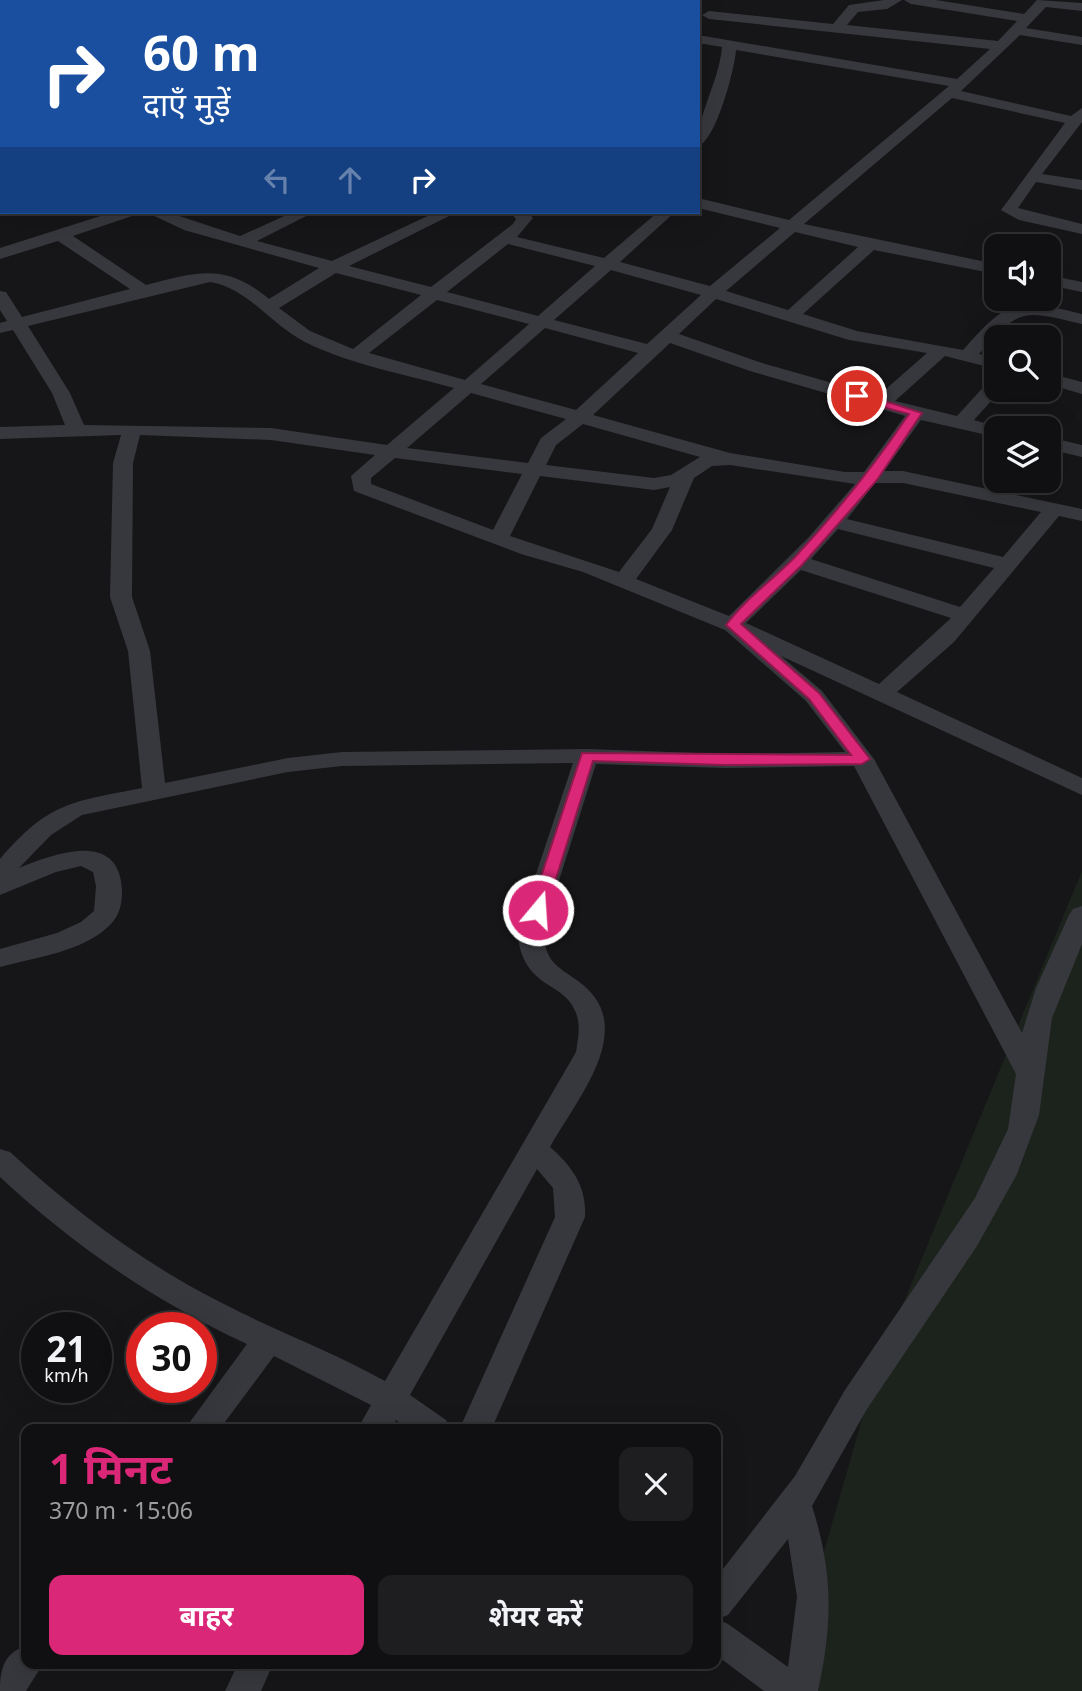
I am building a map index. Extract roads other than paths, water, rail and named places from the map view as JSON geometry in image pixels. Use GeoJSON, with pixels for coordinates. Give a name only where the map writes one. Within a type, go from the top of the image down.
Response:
{"type":"FeatureCollection","features":[{"type":"Feature","properties":{"kind":"street"},"geometry":{"type":"LineString","coordinates":[[717,0],[700,39],[955,89],[1077,124],[1011,201],[1009,210],[1025,217],[1082,229]]}},
{"type":"Feature","properties":{"kind":"street"},"geometry":{"type":"LineString","coordinates":[[837,28],[854,8],[882,6],[895,0]]}},
{"type":"Feature","properties":{"kind":"street"},"geometry":{"type":"LineString","coordinates":[[911,0],[1082,41]]}},
{"type":"Feature","properties":{"kind":"street"},"geometry":{"type":"LineString","coordinates":[[499,538],[535,468],[537,458],[548,442],[578,419],[714,292],[955,89],[1002,46],[1044,1],[1082,7]]}},
{"type":"Feature","properties":{"kind":"street"},"geometry":{"type":"LineString","coordinates":[[709,15],[1002,46]]}},
{"type":"Feature","properties":{"kind":"street"},"geometry":{"type":"LineString","coordinates":[[700,137],[713,109],[729,55],[729,43]]}},
{"type":"Feature","properties":{"kind":"street"},"geometry":{"type":"LineString","coordinates":[[1034,177],[1082,185]]}},
{"type":"Feature","properties":{"kind":"street"},"geometry":{"type":"LineString","coordinates":[[700,203],[870,245],[984,267]]}},
{"type":"Feature","properties":{"kind":"street"},"geometry":{"type":"LineString","coordinates":[[0,254],[123,214]]}},
{"type":"Feature","properties":{"kind":"street"},"geometry":{"type":"LineString","coordinates":[[160,214],[241,242],[651,351]]}},
{"type":"Feature","properties":{"kind":"street"},"geometry":{"type":"LineString","coordinates":[[241,242],[302,214]]}},
{"type":"Feature","properties":{"kind":"street"},"geometry":{"type":"LineString","coordinates":[[269,307],[334,267],[445,214]]}},
{"type":"Feature","properties":{"kind":"street"},"geometry":{"type":"LineString","coordinates":[[356,355],[523,222],[525,218],[520,214]]}},
{"type":"Feature","properties":{"kind":"street"},"geometry":{"type":"LineString","coordinates":[[665,214],[361,476],[360,488],[622,581],[733,625],[1082,787]]}},
{"type":"Feature","properties":{"kind":"street"},"geometry":{"type":"LineString","coordinates":[[61,235],[145,292]]}},
{"type":"Feature","properties":{"kind":"street"},"geometry":{"type":"LineString","coordinates":[[503,238],[714,292],[855,335],[984,361]]}},
{"type":"Feature","properties":{"kind":"street"},"geometry":{"type":"LineString","coordinates":[[792,315],[870,245]]}},
{"type":"Feature","properties":{"kind":"street"},"geometry":{"type":"LineString","coordinates":[[0,328],[214,276],[228,278],[304,335],[356,355],[578,419],[730,459],[845,478],[895,476],[919,479],[1082,515]]}},
{"type":"Feature","properties":{"kind":"street"},"geometry":{"type":"LineString","coordinates":[[1061,283],[1082,287]]}},
{"type":"Feature","properties":{"kind":"street"},"geometry":{"type":"LineString","coordinates":[[0,296],[61,393],[76,429]]}},
{"type":"Feature","properties":{"kind":"street"},"geometry":{"type":"LineString","coordinates":[[967,356],[1010,311],[1031,307],[1082,319]]}},
{"type":"Feature","properties":{"kind":"street"},"geometry":{"type":"LineString","coordinates":[[668,336],[756,367],[916,413],[984,429]]}},
{"type":"Feature","properties":{"kind":"street"},"geometry":{"type":"LineString","coordinates":[[882,403],[941,350]]}},
{"type":"Feature","properties":{"kind":"street"},"geometry":{"type":"LineString","coordinates":[[1061,382],[1082,388]]}},
{"type":"Feature","properties":{"kind":"street"},"geometry":{"type":"LineString","coordinates":[[961,424],[984,398]]}},
{"type":"Feature","properties":{"kind":"street"},"geometry":{"type":"LineString","coordinates":[[733,625],[754,601],[798,562],[873,478],[916,413]]}},
{"type":"Feature","properties":{"kind":"street"},"geometry":{"type":"LineString","coordinates":[[0,433],[76,429],[271,433],[392,452],[654,484],[666,483],[707,461],[730,459]]}},
{"type":"Feature","properties":{"kind":"street"},"geometry":{"type":"LineString","coordinates":[[132,429],[122,463],[121,597],[139,651],[154,792]]}},
{"type":"Feature","properties":{"kind":"street"},"geometry":{"type":"LineString","coordinates":[[1061,446],[1082,451]]}},
{"type":"Feature","properties":{"kind":"street"},"geometry":{"type":"LineString","coordinates":[[622,581],[662,530],[686,474]]}},
{"type":"Feature","properties":{"kind":"street"},"geometry":{"type":"LineString","coordinates":[[883,694],[946,638],[1054,510]]}},
{"type":"Feature","properties":{"kind":"street"},"geometry":{"type":"LineString","coordinates":[[833,522],[1009,565]]}},
{"type":"Feature","properties":{"kind":"street"},"geometry":{"type":"LineString","coordinates":[[798,562],[965,615]]}},
{"type":"Feature","properties":{"kind":"street"},"geometry":{"type":"LineString","coordinates":[[733,625],[814,696],[862,759],[1032,1078]]}},
{"type":"Feature","properties":{"kind":"street"},"geometry":{"type":"LineString","coordinates":[[376,1424],[389,1397],[584,1067],[594,1035],[593,1011],[583,996],[544,971],[533,959],[529,946],[530,931],[587,756]]}},
{"type":"Feature","properties":{"kind":"street"},"geometry":{"type":"LineString","coordinates":[[0,875],[32,836],[53,820],[75,809],[288,765],[342,759],[587,756],[725,761],[862,759]]}},
{"type":"Feature","properties":{"kind":"street"},"geometry":{"type":"LineString","coordinates":[[0,887],[78,857],[92,857],[103,863],[108,871],[110,906],[101,920],[85,930],[0,958]]}},
{"type":"Feature","properties":{"kind":"street"},"geometry":{"type":"LineString","coordinates":[[721,1598],[795,1504],[832,1443],[844,1415],[975,1221],[1018,1142],[1032,1078],[1032,1052],[1040,1014],[1082,915]]}},
{"type":"Feature","properties":{"kind":"street"},"geometry":{"type":"LineString","coordinates":[[478,1424],[570,1217],[573,1201],[568,1186],[556,1169],[536,1151]]}},
{"type":"Feature","properties":{"kind":"street"},"geometry":{"type":"LineString","coordinates":[[0,1160],[63,1215],[118,1257],[206,1309],[389,1397],[427,1424]]}},
{"type":"Feature","properties":{"kind":"street"},"geometry":{"type":"LineString","coordinates":[[205,1424],[269,1339]]}},
{"type":"Feature","properties":{"kind":"street"},"geometry":{"type":"LineString","coordinates":[[795,1504],[808,1545],[816,1587],[814,1619],[800,1691]]}},
{"type":"Feature","properties":{"kind":"street"},"geometry":{"type":"LineString","coordinates":[[721,1639],[792,1691]]}},
{"type":"Feature","properties":{"kind":"street"},"geometry":{"type":"LineString","coordinates":[[5,1691],[21,1669]]}},
{"type":"Feature","properties":{"kind":"street"},"geometry":{"type":"LineString","coordinates":[[243,1691],[254,1669]]}}]}
